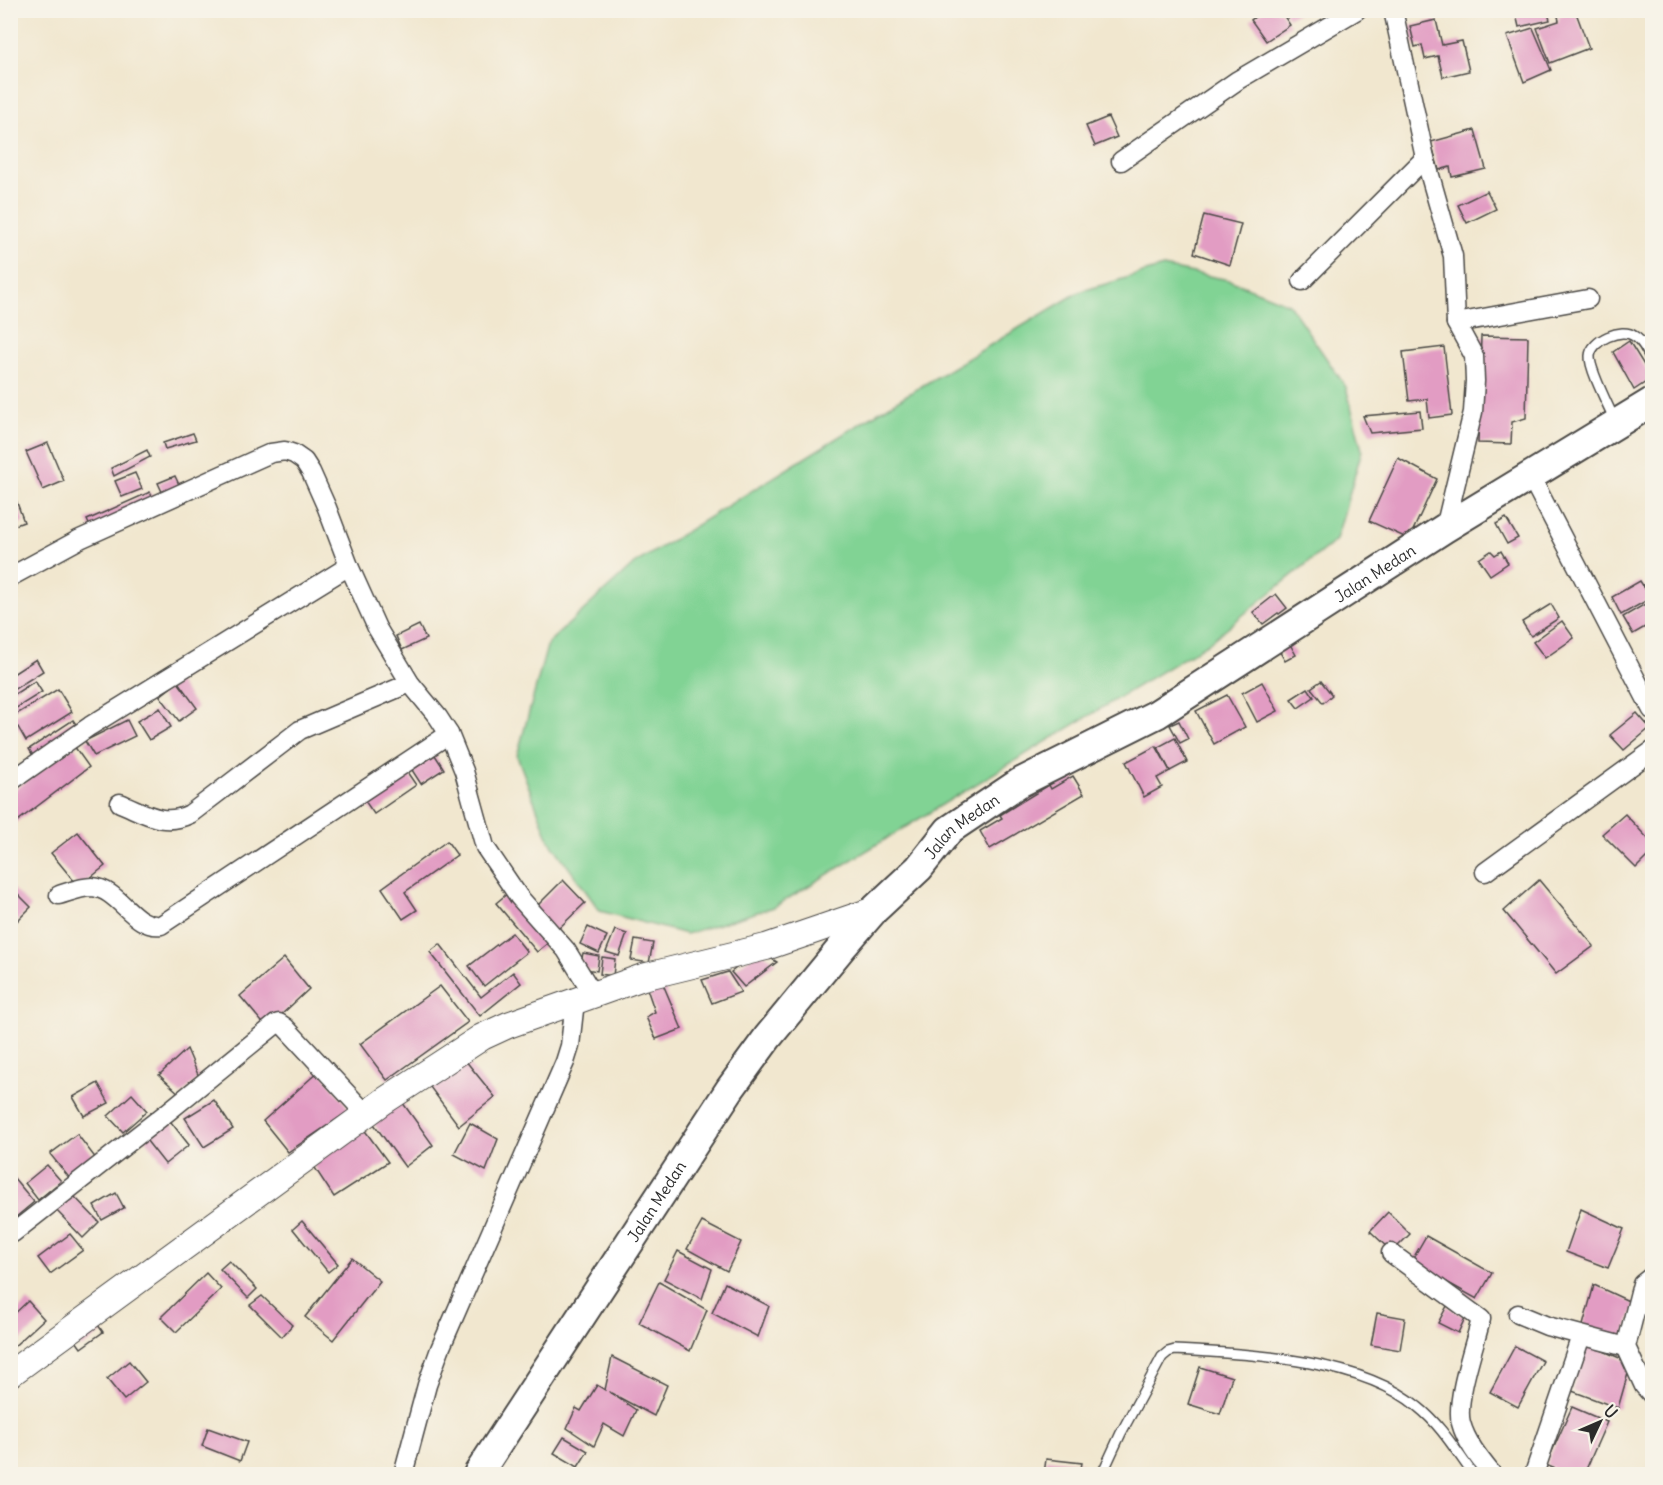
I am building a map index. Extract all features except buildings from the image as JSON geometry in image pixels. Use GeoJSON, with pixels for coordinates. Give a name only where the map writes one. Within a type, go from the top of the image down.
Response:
{"type":"FeatureCollection","features":[{"type":"Feature","properties":{"kind":"main road","name":"Jalan Medan"},"geometry":{"type":"LineString","coordinates":[[478,1474],[730,1089],[775,1028],[874,910],[920,868],[949,830],[1019,783],[1157,714],[1445,528],[1653,402]]}},
{"type":"Feature","properties":{"kind":"street"},"geometry":{"type":"LineString","coordinates":[[1121,161],[1238,80],[1358,10]]}},
{"type":"Feature","properties":{"kind":"street"},"geometry":{"type":"LineString","coordinates":[[1394,10],[1425,158],[1453,256],[1456,323],[1474,356],[1473,412],[1445,528]]}},
{"type":"Feature","properties":{"kind":"street"},"geometry":{"type":"LineString","coordinates":[[1302,281],[1425,158]]}},
{"type":"Feature","properties":{"kind":"street"},"geometry":{"type":"LineString","coordinates":[[1456,323],[1588,299]]}},
{"type":"Feature","properties":{"kind":"street"},"geometry":{"type":"LineString","coordinates":[[10,577],[80,539],[262,457],[285,451],[294,454],[304,461],[311,472],[348,566],[377,628],[410,683],[449,734],[464,771],[485,847],[519,897],[566,950],[584,997],[570,1046],[440,1349],[427,1385],[403,1474]]}},
{"type":"Feature","properties":{"kind":"street"},"geometry":{"type":"LineString","coordinates":[[1531,477],[1653,710]]}},
{"type":"Feature","properties":{"kind":"street"},"geometry":{"type":"LineString","coordinates":[[10,782],[90,726],[348,566]]}},
{"type":"Feature","properties":{"kind":"street"},"geometry":{"type":"LineString","coordinates":[[120,803],[158,819],[168,821],[180,819],[190,814],[300,730],[410,683]]}},
{"type":"Feature","properties":{"kind":"street"},"geometry":{"type":"LineString","coordinates":[[59,895],[95,887],[108,893],[146,924],[162,925],[449,734]]}},
{"type":"Feature","properties":{"kind":"street"},"geometry":{"type":"LineString","coordinates":[[1485,872],[1653,751]]}},
{"type":"Feature","properties":{"kind":"street"},"geometry":{"type":"LineString","coordinates":[[10,1374],[366,1114],[482,1037],[584,997],[669,969],[766,946],[874,910]]}},
{"type":"Feature","properties":{"kind":"street"},"geometry":{"type":"LineString","coordinates":[[13,1233],[169,1111],[276,1023],[285,1027],[366,1114]]}},
{"type":"Feature","properties":{"kind":"street"},"geometry":{"type":"LineString","coordinates":[[1391,1253],[1481,1319],[1459,1404],[1460,1421],[1472,1447],[1492,1474]]}},
{"type":"Feature","properties":{"kind":"street"},"geometry":{"type":"LineString","coordinates":[[1653,1276],[1642,1284],[1626,1347],[1644,1386],[1653,1395]]}},
{"type":"Feature","properties":{"kind":"street"},"geometry":{"type":"LineString","coordinates":[[1518,1314],[1547,1326],[1626,1347]]}},
{"type":"Feature","properties":{"kind":"street"},"geometry":{"type":"LineString","coordinates":[[1534,1474],[1581,1336]]}},
{"type":"Feature","properties":{"kind":"lane"},"geometry":{"type":"LineString","coordinates":[[1616,423],[1593,368],[1590,357],[1592,349],[1600,341],[1623,332],[1630,333],[1642,343],[1653,362]]}},
{"type":"Feature","properties":{"kind":"lane"},"geometry":{"type":"LineString","coordinates":[[1102,1474],[1121,1433],[1162,1357],[1175,1350],[1262,1355],[1330,1368],[1369,1379],[1403,1396],[1428,1415],[1473,1474]]}},
{"type":"Feature","properties":{"kind":"green space"},"geometry":{"type":"Polygon","coordinates":[[[1163,267],[1229,280],[1289,304],[1346,387],[1362,450],[1336,540],[1207,644],[774,907],[686,934],[600,911],[549,840],[517,756],[548,643],[634,564],[890,405],[1079,292],[1163,267]]]}}]}
